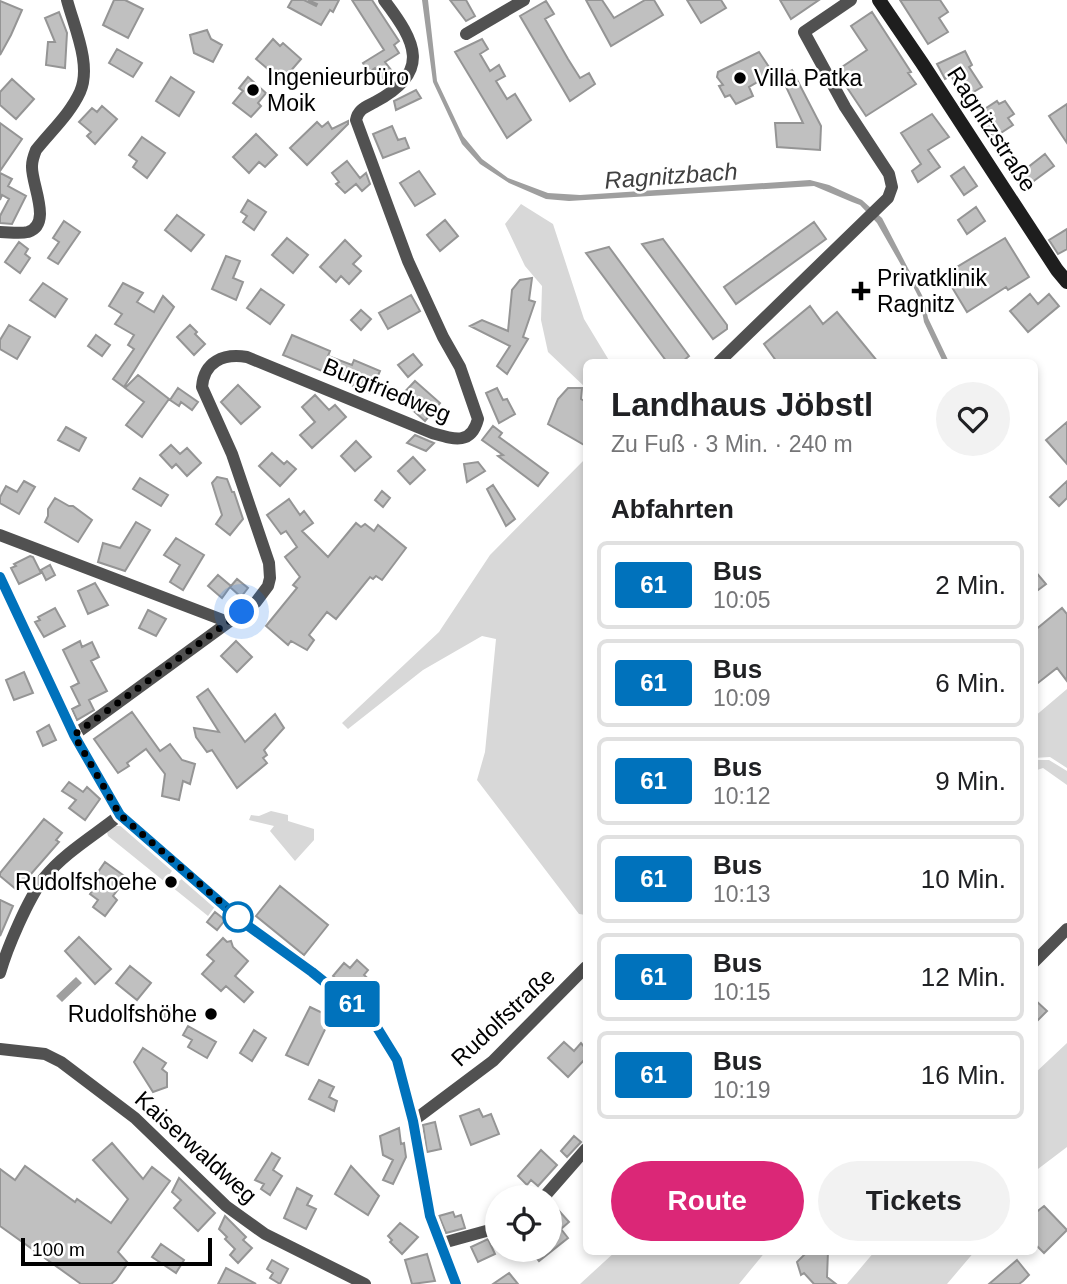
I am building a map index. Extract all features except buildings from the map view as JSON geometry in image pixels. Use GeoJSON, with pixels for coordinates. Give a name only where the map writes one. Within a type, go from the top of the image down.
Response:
{"type":"FeatureCollection","features":[{"type":"Feature","properties":{"kind":"main road","name":"Ragnitzstraße"},"geometry":{"type":"LineString","coordinates":[[879,0],[1067,282]]}},
{"type":"Feature","properties":{"kind":"street"},"geometry":{"type":"LineString","coordinates":[[0,232],[24,233],[36,228],[39,223],[32,173],[34,156],[79,93],[83,77],[82,61],[67,0]]}},
{"type":"Feature","properties":{"kind":"street","name":"Burgfriedweg"},"geometry":{"type":"LineString","coordinates":[[74,735],[228,622],[262,594],[270,578],[270,570],[232,454],[202,387],[207,369],[215,361],[231,355],[247,357],[432,433],[454,439],[470,434],[477,424],[460,367],[408,261],[356,120],[361,110],[402,85],[410,72],[410,39],[384,0]]}},
{"type":"Feature","properties":{"kind":"street"},"geometry":{"type":"LineString","coordinates":[[466,34],[523,0]]}},
{"type":"Feature","properties":{"kind":"street"},"geometry":{"type":"LineString","coordinates":[[722,359],[888,198],[892,187],[889,174],[845,107],[804,32],[851,0]]}},
{"type":"Feature","properties":{"kind":"street"},"geometry":{"type":"LineString","coordinates":[[0,535],[228,622]]}},
{"type":"Feature","properties":{"kind":"street"},"geometry":{"type":"LineString","coordinates":[[0,577],[74,735],[120,815],[244,923],[312,972],[373,1021],[397,1060],[413,1121],[430,1216],[456,1284]]}},
{"type":"Feature","properties":{"kind":"street"},"geometry":{"type":"LineString","coordinates":[[0,973],[23,918],[44,879],[58,864],[120,815]]}},
{"type":"Feature","properties":{"kind":"street"},"geometry":{"type":"LineString","coordinates":[[1038,958],[1067,929]]}},
{"type":"Feature","properties":{"kind":"street","name":"Rudolfstraße"},"geometry":{"type":"LineString","coordinates":[[413,1121],[493,1061],[583,970]]}},
{"type":"Feature","properties":{"kind":"street","name":"Kaiserwaldweg"},"geometry":{"type":"LineString","coordinates":[[0,1049],[45,1054],[61,1062],[135,1118],[226,1206],[265,1234],[365,1284]]}},
{"type":"Feature","properties":{"kind":"street"},"geometry":{"type":"LineString","coordinates":[[554,1185],[583,1152]]}},
{"type":"Feature","properties":{"kind":"street"},"geometry":{"type":"LineString","coordinates":[[439,1244],[485,1231]]}},
{"type":"Feature","properties":{"kind":"shaded area","name":"Ragnitzbach"},"geometry":{"type":"Polygon","coordinates":[[[422,0],[428,0],[437,81],[463,136],[482,159],[508,178],[548,193],[580,195],[810,180],[829,185],[862,200],[882,218],[924,299],[928,318],[948,359],[942,359],[924,322],[920,300],[912,284],[877,223],[860,205],[814,186],[569,201],[546,199],[509,183],[480,164],[462,144],[433,82],[422,0]]]}},
{"type":"Feature","properties":{"kind":"shaded area"},"geometry":{"type":"Polygon","coordinates":[[[521,204],[553,224],[584,319],[608,359],[583,359],[583,385],[548,352],[541,320],[542,286],[525,266],[505,224],[521,204]]]}},
{"type":"Feature","properties":{"kind":"shaded area"},"geometry":{"type":"Polygon","coordinates":[[[583,461],[583,915],[579,914],[477,780],[485,752],[496,639],[482,636],[423,670],[348,729],[342,723],[439,632],[490,555],[583,461]]]}},
{"type":"Feature","properties":{"kind":"shaded area"},"geometry":{"type":"Polygon","coordinates":[[[1067,689],[1067,768],[1050,757],[1038,758],[1038,714],[1067,689]]]}},
{"type":"Feature","properties":{"kind":"shaded area"},"geometry":{"type":"Polygon","coordinates":[[[1038,760],[1049,760],[1067,771],[1067,785],[1043,768],[1038,770],[1038,760]]]}},
{"type":"Feature","properties":{"kind":"shaded area"},"geometry":{"type":"Polygon","coordinates":[[[271,811],[288,815],[288,821],[314,829],[314,840],[295,861],[270,831],[274,826],[249,820],[251,815],[259,816],[271,811]]]}},
{"type":"Feature","properties":{"kind":"shaded area"},"geometry":{"type":"Polygon","coordinates":[[[115,826],[123,826],[173,869],[165,882],[108,836],[107,832],[115,826]]]}},
{"type":"Feature","properties":{"kind":"shaded area"},"geometry":{"type":"Polygon","coordinates":[[[183,878],[216,905],[208,916],[172,887],[183,878]]]}},
{"type":"Feature","properties":{"kind":"shaded area"},"geometry":{"type":"Polygon","coordinates":[[[76,977],[82,983],[62,1002],[56,996],[76,977]]]}},
{"type":"Feature","properties":{"kind":"shaded area"},"geometry":{"type":"Polygon","coordinates":[[[1067,1043],[1067,1147],[1038,1169],[1038,1070],[1067,1043]]]}},
{"type":"Feature","properties":{"kind":"shaded area"},"geometry":{"type":"Polygon","coordinates":[[[612,1255],[763,1255],[739,1284],[580,1284],[612,1255]]]}},
{"type":"Feature","properties":{"kind":"shaded area"},"geometry":{"type":"Polygon","coordinates":[[[872,1255],[972,1255],[947,1284],[847,1284],[872,1255]]]}},
{"type":"Feature","properties":{"kind":"bus line","name":"61"},"geometry":{"type":"LineString","coordinates":[[0,577],[74,735],[120,815],[244,923],[312,972],[373,1021],[397,1060],[413,1121],[430,1216],[456,1284]]}},
{"type":"Feature","properties":{"kind":"place","name":"Villa Patka"},"geometry":{"type":"Point","coordinates":[740,78]}},
{"type":"Feature","properties":{"kind":"place","name":"Ingenieurbüro Moik"},"geometry":{"type":"Point","coordinates":[253,90]}},
{"type":"Feature","properties":{"kind":"place","name":"Privatklinik Ragnitz"},"geometry":{"type":"Point","coordinates":[861,291]}},
{"type":"Feature","properties":{"kind":"place","name":"Rudolfshoehe"},"geometry":{"type":"Point","coordinates":[171,882]}},
{"type":"Feature","properties":{"kind":"place","name":"Rudolfshöhe"},"geometry":{"type":"Point","coordinates":[211,1014]}},
{"type":"Feature","properties":{"kind":"route"},"geometry":{"type":"LineString","coordinates":[[238,917],[120,815],[74,735],[242,612]]}}]}
